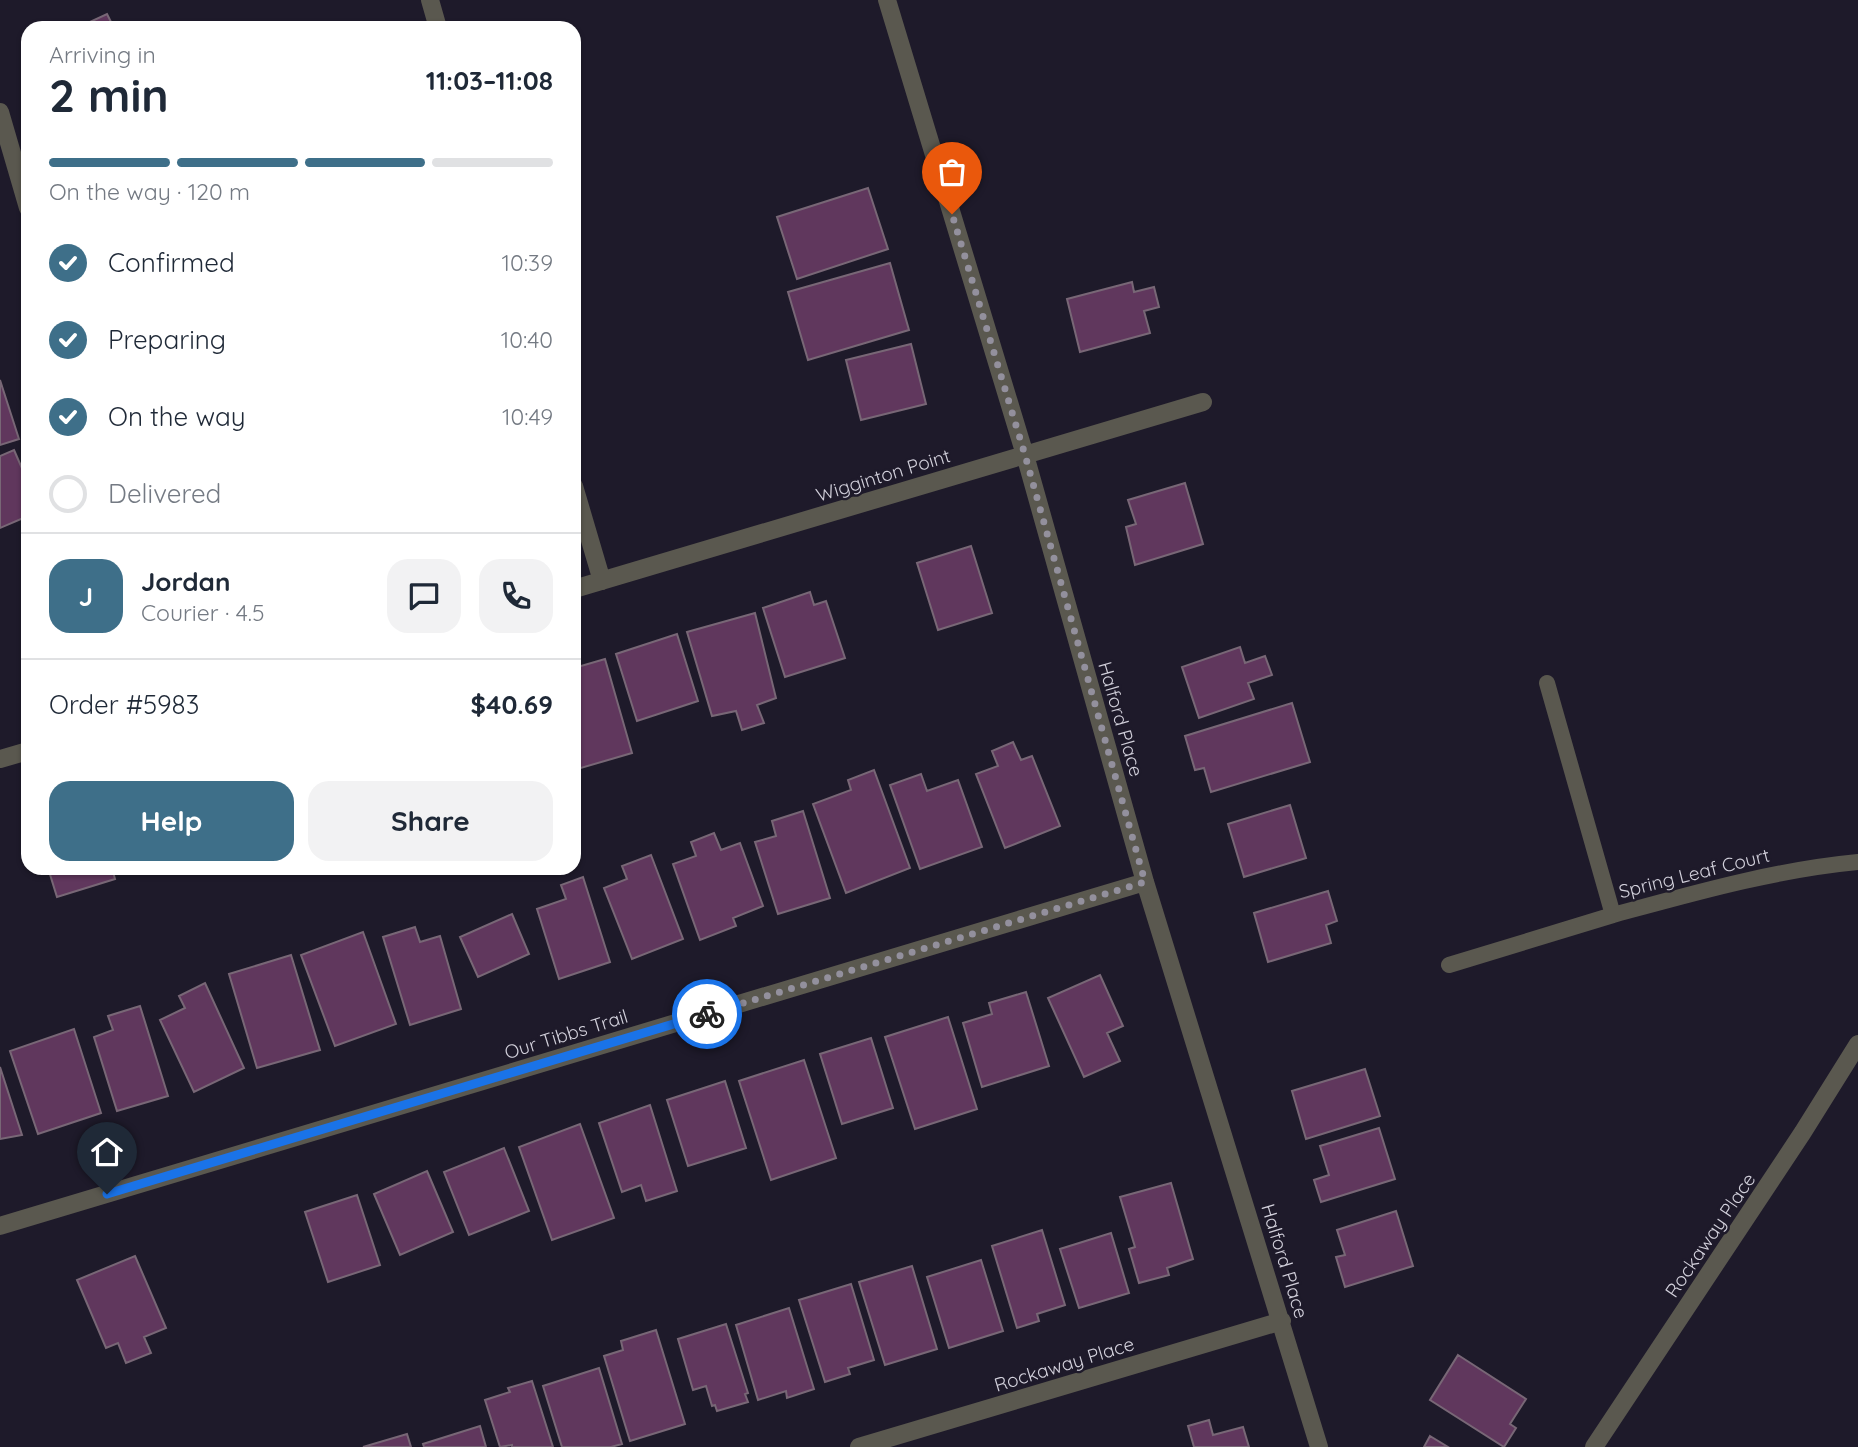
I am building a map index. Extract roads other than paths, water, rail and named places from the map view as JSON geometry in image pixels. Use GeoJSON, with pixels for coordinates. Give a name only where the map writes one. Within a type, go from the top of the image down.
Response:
{"type":"FeatureCollection","features":[{"type":"Feature","properties":{"kind":"street"},"geometry":{"type":"LineString","coordinates":[[430,0],[436,21]]}},
{"type":"Feature","properties":{"kind":"street","name":"Halford Place"},"geometry":{"type":"LineString","coordinates":[[887,0],[1025,455],[1145,882],[1319,1447]]}},
{"type":"Feature","properties":{"kind":"street"},"geometry":{"type":"LineString","coordinates":[[0,112],[21,184]]}},
{"type":"Feature","properties":{"kind":"street","name":"Wigginton Point"},"geometry":{"type":"LineString","coordinates":[[581,587],[1203,402]]}},
{"type":"Feature","properties":{"kind":"street"},"geometry":{"type":"LineString","coordinates":[[581,510],[602,581]]}},
{"type":"Feature","properties":{"kind":"street"},"geometry":{"type":"LineString","coordinates":[[0,759],[21,753]]}},
{"type":"Feature","properties":{"kind":"street","name":"Our Tibbs Trail"},"geometry":{"type":"LineString","coordinates":[[0,1226],[1145,882]]}},
{"type":"Feature","properties":{"kind":"street","name":"Rockaway Place"},"geometry":{"type":"LineString","coordinates":[[1594,1447],[1803,1132],[1858,1044]]}},
{"type":"Feature","properties":{"kind":"street","name":"Rockaway Place"},"geometry":{"type":"LineString","coordinates":[[859,1447],[1282,1321]]}},
{"type":"Feature","properties":{"kind":"lane","name":"Spring Leaf Court"},"geometry":{"type":"LineString","coordinates":[[1547,683],[1613,915],[1735,881],[1858,862]]}},
{"type":"Feature","properties":{"kind":"lane"},"geometry":{"type":"LineString","coordinates":[[1450,965],[1613,915]]}}]}
